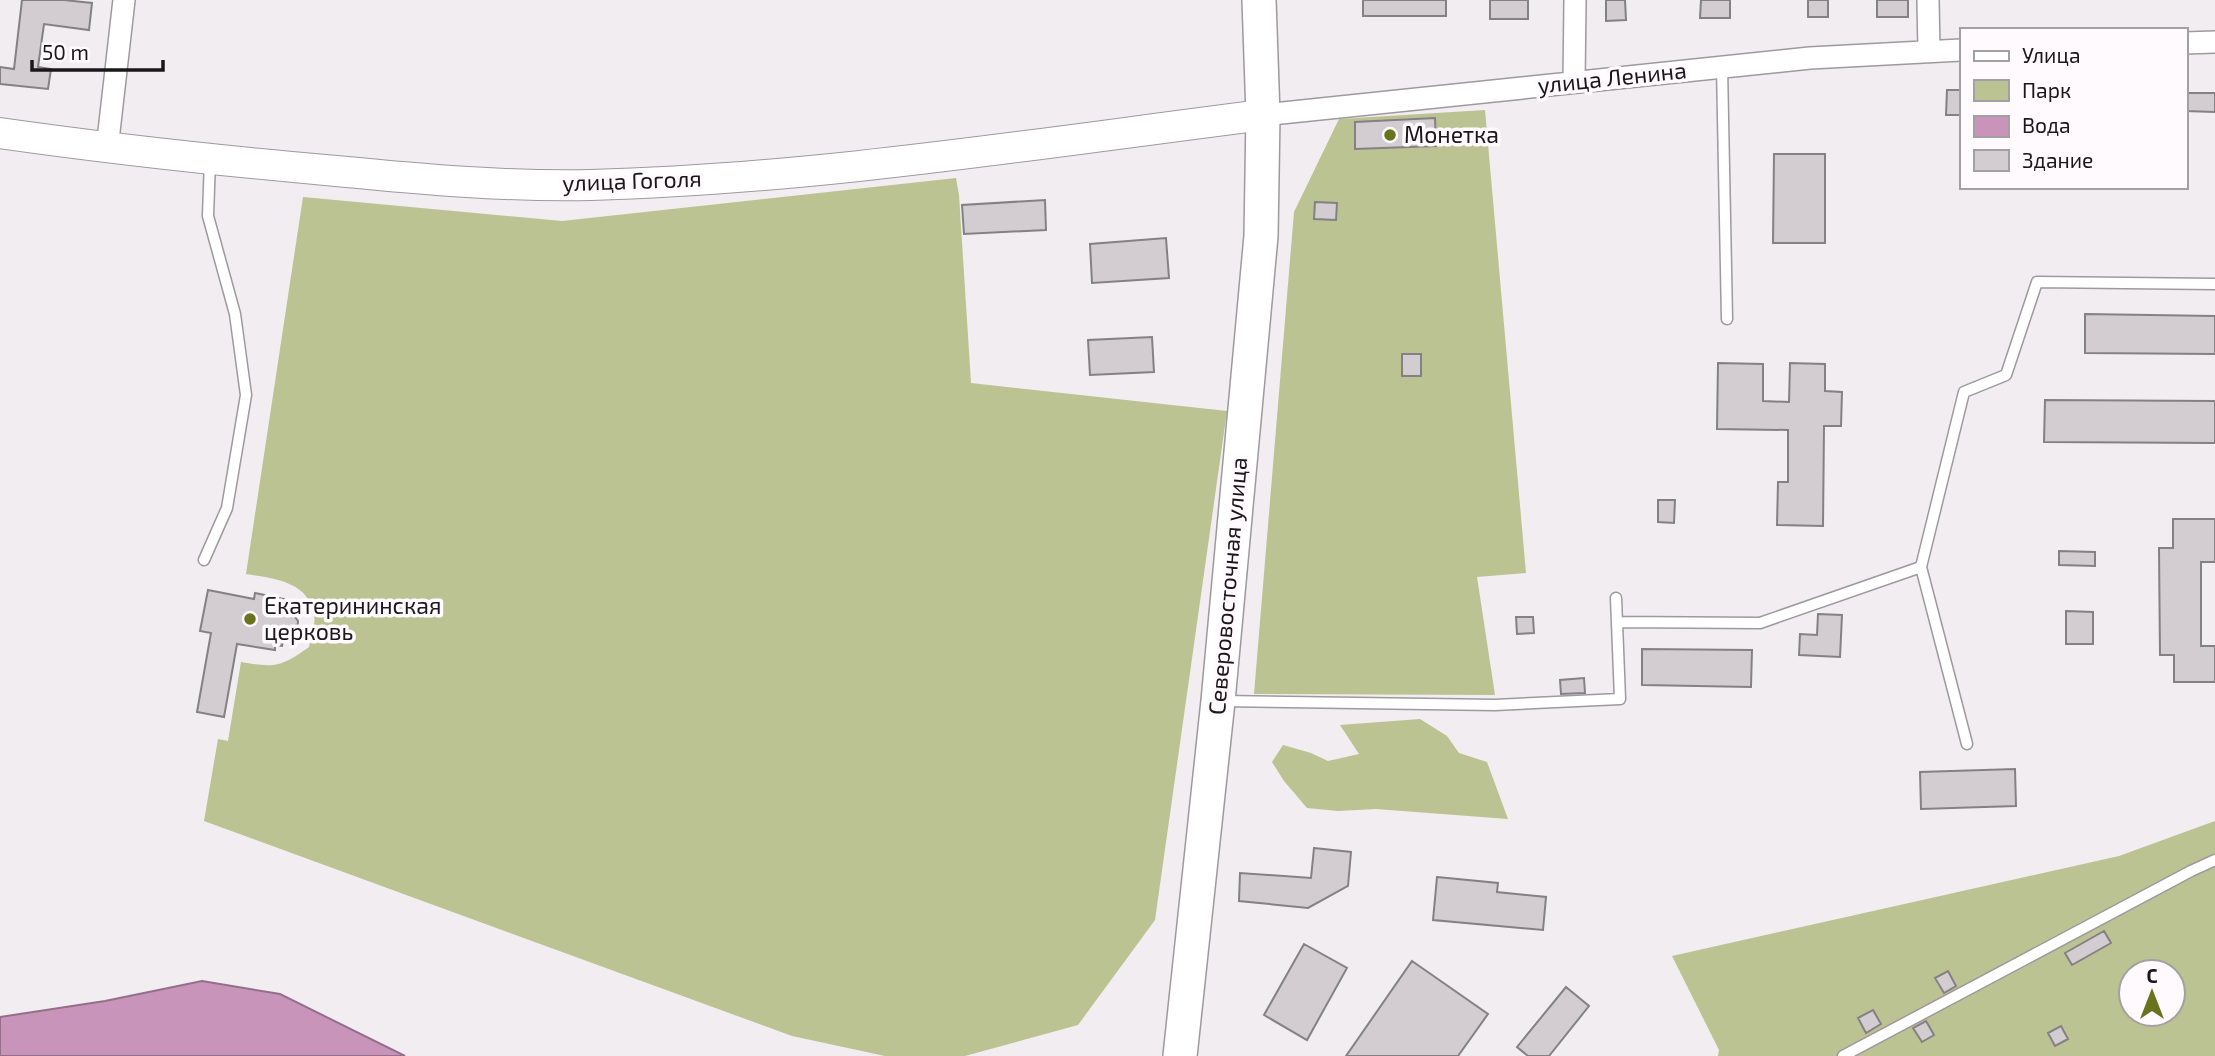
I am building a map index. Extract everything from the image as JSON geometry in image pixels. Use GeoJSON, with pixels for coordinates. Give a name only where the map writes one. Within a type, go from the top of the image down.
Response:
{"type":"FeatureCollection","features":[{"type":"Feature","properties":{"kind":"main road","name":"Северовосточная улица"},"geometry":{"type":"LineString","coordinates":[[1180,1056],[1218,701],[1261,236],[1263,115],[1259,0]]}},
{"type":"Feature","properties":{"kind":"street"},"geometry":{"type":"LineString","coordinates":[[107,149],[124,0]]}},
{"type":"Feature","properties":{"kind":"street"},"geometry":{"type":"LineString","coordinates":[[1574,82],[1576,0]]}},
{"type":"Feature","properties":{"kind":"street"},"geometry":{"type":"LineString","coordinates":[[1928,0],[1929,51]]}},
{"type":"Feature","properties":{"kind":"street"},"geometry":{"type":"LineString","coordinates":[[2187,43],[2215,41]]}},
{"type":"Feature","properties":{"kind":"street","name":"улица Ленина"},"geometry":{"type":"LineString","coordinates":[[1263,115],[1810,58],[1960,50]]}},
{"type":"Feature","properties":{"kind":"street","name":"улица Гоголя"},"geometry":{"type":"LineString","coordinates":[[0,133],[107,149],[431,180],[589,185],[808,172],[1263,115]]}},
{"type":"Feature","properties":{"kind":"lane"},"geometry":{"type":"LineString","coordinates":[[1722,67],[1727,319]]}},
{"type":"Feature","properties":{"kind":"lane"},"geometry":{"type":"LineString","coordinates":[[204,560],[227,508],[246,395],[235,314],[208,216],[209,160]]}},
{"type":"Feature","properties":{"kind":"lane"},"geometry":{"type":"LineString","coordinates":[[1967,744],[1921,567],[1964,392],[2006,375],[2037,282],[2215,284]]}},
{"type":"Feature","properties":{"kind":"lane"},"geometry":{"type":"LineString","coordinates":[[1617,622],[1760,623],[1921,567]]}},
{"type":"Feature","properties":{"kind":"lane"},"geometry":{"type":"LineString","coordinates":[[1218,701],[1495,705],[1620,699],[1616,598]]}},
{"type":"Feature","properties":{"kind":"lane"},"geometry":{"type":"LineString","coordinates":[[1843,1056],[2215,860]]}},
{"type":"Feature","properties":{"kind":"green space"},"geometry":{"type":"Polygon","coordinates":[[[1485,110],[1526,573],[1477,577],[1495,695],[1254,694],[1294,212],[1339,119],[1485,110]]]}},
{"type":"Feature","properties":{"kind":"green space"},"geometry":{"type":"Polygon","coordinates":[[[956,178],[971,383],[1227,411],[1155,920],[1078,1025],[965,1056],[885,1056],[792,1036],[204,821],[218,739],[228,741],[241,662],[270,665],[291,659],[309,647],[314,626],[314,614],[305,594],[288,583],[246,574],[303,197],[562,221],[956,178]]]}},
{"type":"Feature","properties":{"kind":"green space"},"geometry":{"type":"Polygon","coordinates":[[[1420,719],[1447,736],[1459,753],[1487,762],[1508,819],[1376,809],[1338,811],[1307,808],[1272,762],[1283,745],[1328,761],[1359,754],[1340,725],[1420,719]]]}},
{"type":"Feature","properties":{"kind":"green space"},"geometry":{"type":"Polygon","coordinates":[[[2215,821],[2215,1056],[1718,1056],[1719,1050],[1672,956],[2119,856],[2215,821]]]}},
{"type":"Feature","properties":{"kind":"water"},"geometry":{"type":"Polygon","coordinates":[[[202,981],[280,994],[405,1056],[0,1056],[0,1017],[105,1001],[202,981]]]}},
{"type":"Feature","properties":{"kind":"building"},"geometry":{"type":"Polygon","coordinates":[[[22,0],[92,3],[89,30],[44,24],[38,67],[51,69],[48,89],[0,84],[0,67],[14,69],[22,0]]]}},
{"type":"Feature","properties":{"kind":"building"},"geometry":{"type":"Polygon","coordinates":[[[1363,0],[1446,0],[1446,16],[1363,16],[1363,0]]]}},
{"type":"Feature","properties":{"kind":"building"},"geometry":{"type":"Polygon","coordinates":[[[1490,0],[1528,0],[1528,19],[1490,19],[1490,0]]]}},
{"type":"Feature","properties":{"kind":"building"},"geometry":{"type":"Polygon","coordinates":[[[1606,0],[1625,0],[1626,20],[1606,21],[1606,0]]]}},
{"type":"Feature","properties":{"kind":"building"},"geometry":{"type":"Polygon","coordinates":[[[1701,0],[1730,0],[1730,18],[1700,18],[1701,0]]]}},
{"type":"Feature","properties":{"kind":"building"},"geometry":{"type":"Polygon","coordinates":[[[1808,0],[1828,0],[1828,17],[1808,17],[1808,0]]]}},
{"type":"Feature","properties":{"kind":"building"},"geometry":{"type":"Polygon","coordinates":[[[1877,0],[1908,0],[1908,17],[1877,17],[1877,0]]]}},
{"type":"Feature","properties":{"kind":"building"},"geometry":{"type":"Polygon","coordinates":[[[1947,90],[1960,90],[1960,115],[1946,115],[1947,90]]]}},
{"type":"Feature","properties":{"kind":"building"},"geometry":{"type":"Polygon","coordinates":[[[2187,93],[2215,93],[2215,112],[2187,111],[2187,93]]]}},
{"type":"Feature","properties":{"kind":"building"},"geometry":{"type":"Polygon","coordinates":[[[1435,118],[1436,146],[1355,149],[1355,122],[1435,118]]]}},
{"type":"Feature","properties":{"kind":"building"},"geometry":{"type":"Polygon","coordinates":[[[1774,154],[1825,154],[1825,243],[1773,243],[1774,154]]]}},
{"type":"Feature","properties":{"kind":"building"},"geometry":{"type":"Polygon","coordinates":[[[1045,200],[1046,230],[964,234],[962,205],[1045,200]]]}},
{"type":"Feature","properties":{"kind":"building"},"geometry":{"type":"Polygon","coordinates":[[[1315,202],[1337,203],[1336,220],[1314,219],[1315,202]]]}},
{"type":"Feature","properties":{"kind":"building"},"geometry":{"type":"Polygon","coordinates":[[[1166,238],[1169,278],[1092,283],[1090,244],[1166,238]]]}},
{"type":"Feature","properties":{"kind":"building"},"geometry":{"type":"Polygon","coordinates":[[[2085,314],[2215,316],[2215,354],[2085,353],[2085,314]]]}},
{"type":"Feature","properties":{"kind":"building"},"geometry":{"type":"Polygon","coordinates":[[[1152,337],[1154,372],[1090,375],[1088,340],[1152,337]]]}},
{"type":"Feature","properties":{"kind":"building"},"geometry":{"type":"Polygon","coordinates":[[[1402,354],[1421,354],[1421,376],[1402,376],[1402,354]]]}},
{"type":"Feature","properties":{"kind":"building"},"geometry":{"type":"Polygon","coordinates":[[[1718,363],[1763,364],[1763,401],[1789,402],[1790,363],[1825,364],[1825,391],[1842,392],[1841,426],[1824,426],[1823,526],[1777,525],[1778,482],[1788,482],[1788,430],[1717,429],[1718,363]]]}},
{"type":"Feature","properties":{"kind":"building"},"geometry":{"type":"Polygon","coordinates":[[[2045,400],[2215,401],[2215,443],[2044,442],[2045,400]]]}},
{"type":"Feature","properties":{"kind":"building"},"geometry":{"type":"Polygon","coordinates":[[[1658,500],[1675,500],[1674,523],[1658,522],[1658,500]]]}},
{"type":"Feature","properties":{"kind":"building"},"geometry":{"type":"Polygon","coordinates":[[[2173,519],[2215,519],[2215,562],[2201,562],[2201,646],[2215,646],[2215,682],[2174,682],[2174,655],[2160,655],[2159,548],[2173,548],[2173,519]]]}},
{"type":"Feature","properties":{"kind":"building"},"geometry":{"type":"Polygon","coordinates":[[[2059,551],[2095,552],[2095,566],[2059,565],[2059,551]]]}},
{"type":"Feature","properties":{"kind":"building","name":"Екатерининская церковь"},"geometry":{"type":"Polygon","coordinates":[[[208,590],[254,599],[255,593],[284,599],[283,605],[289,606],[298,621],[297,633],[283,641],[282,646],[275,645],[275,650],[237,644],[224,717],[197,712],[211,633],[200,631],[208,590]]]}},
{"type":"Feature","properties":{"kind":"building"},"geometry":{"type":"Polygon","coordinates":[[[2066,611],[2093,612],[2093,644],[2066,644],[2066,611]]]}},
{"type":"Feature","properties":{"kind":"building"},"geometry":{"type":"Polygon","coordinates":[[[1818,614],[1842,615],[1840,657],[1799,655],[1800,634],[1817,635],[1818,614]]]}},
{"type":"Feature","properties":{"kind":"building"},"geometry":{"type":"Polygon","coordinates":[[[1516,617],[1533,617],[1534,633],[1517,634],[1516,617]]]}},
{"type":"Feature","properties":{"kind":"building"},"geometry":{"type":"Polygon","coordinates":[[[1642,649],[1752,650],[1751,687],[1642,685],[1642,649]]]}},
{"type":"Feature","properties":{"kind":"building"},"geometry":{"type":"Polygon","coordinates":[[[1584,678],[1585,693],[1561,694],[1560,680],[1584,678]]]}},
{"type":"Feature","properties":{"kind":"building"},"geometry":{"type":"Polygon","coordinates":[[[2015,769],[2016,806],[1921,809],[1920,772],[2015,769]]]}},
{"type":"Feature","properties":{"kind":"building"},"geometry":{"type":"Polygon","coordinates":[[[1314,848],[1351,852],[1348,886],[1308,908],[1239,901],[1240,873],[1311,878],[1314,848]]]}},
{"type":"Feature","properties":{"kind":"building"},"geometry":{"type":"Polygon","coordinates":[[[1437,877],[1498,883],[1497,892],[1546,897],[1543,930],[1433,920],[1437,877]]]}},
{"type":"Feature","properties":{"kind":"building"},"geometry":{"type":"Polygon","coordinates":[[[2104,931],[2111,943],[2072,965],[2065,953],[2104,931]]]}},
{"type":"Feature","properties":{"kind":"building"},"geometry":{"type":"Polygon","coordinates":[[[1304,944],[1347,968],[1307,1040],[1264,1015],[1304,944]]]}},
{"type":"Feature","properties":{"kind":"building"},"geometry":{"type":"Polygon","coordinates":[[[1412,961],[1488,1014],[1458,1056],[1346,1056],[1412,961]]]}},
{"type":"Feature","properties":{"kind":"building"},"geometry":{"type":"Polygon","coordinates":[[[1948,971],[1956,986],[1944,993],[1935,978],[1948,971]]]}},
{"type":"Feature","properties":{"kind":"building"},"geometry":{"type":"Polygon","coordinates":[[[1566,987],[1589,1006],[1549,1056],[1528,1056],[1517,1047],[1566,987]]]}},
{"type":"Feature","properties":{"kind":"building"},"geometry":{"type":"Polygon","coordinates":[[[1873,1010],[1881,1024],[1866,1033],[1858,1018],[1873,1010]]]}},
{"type":"Feature","properties":{"kind":"building"},"geometry":{"type":"Polygon","coordinates":[[[1926,1021],[1934,1035],[1922,1042],[1913,1028],[1926,1021]]]}},
{"type":"Feature","properties":{"kind":"building"},"geometry":{"type":"Polygon","coordinates":[[[2061,1026],[2068,1039],[2055,1046],[2048,1033],[2061,1026]]]}},
{"type":"Feature","properties":{"kind":"place","name":"Монетка"},"geometry":{"type":"Point","coordinates":[1390,135]}},
{"type":"Feature","properties":{"kind":"place","name":"Екатерининская церковь"},"geometry":{"type":"Point","coordinates":[250,619]}}]}
